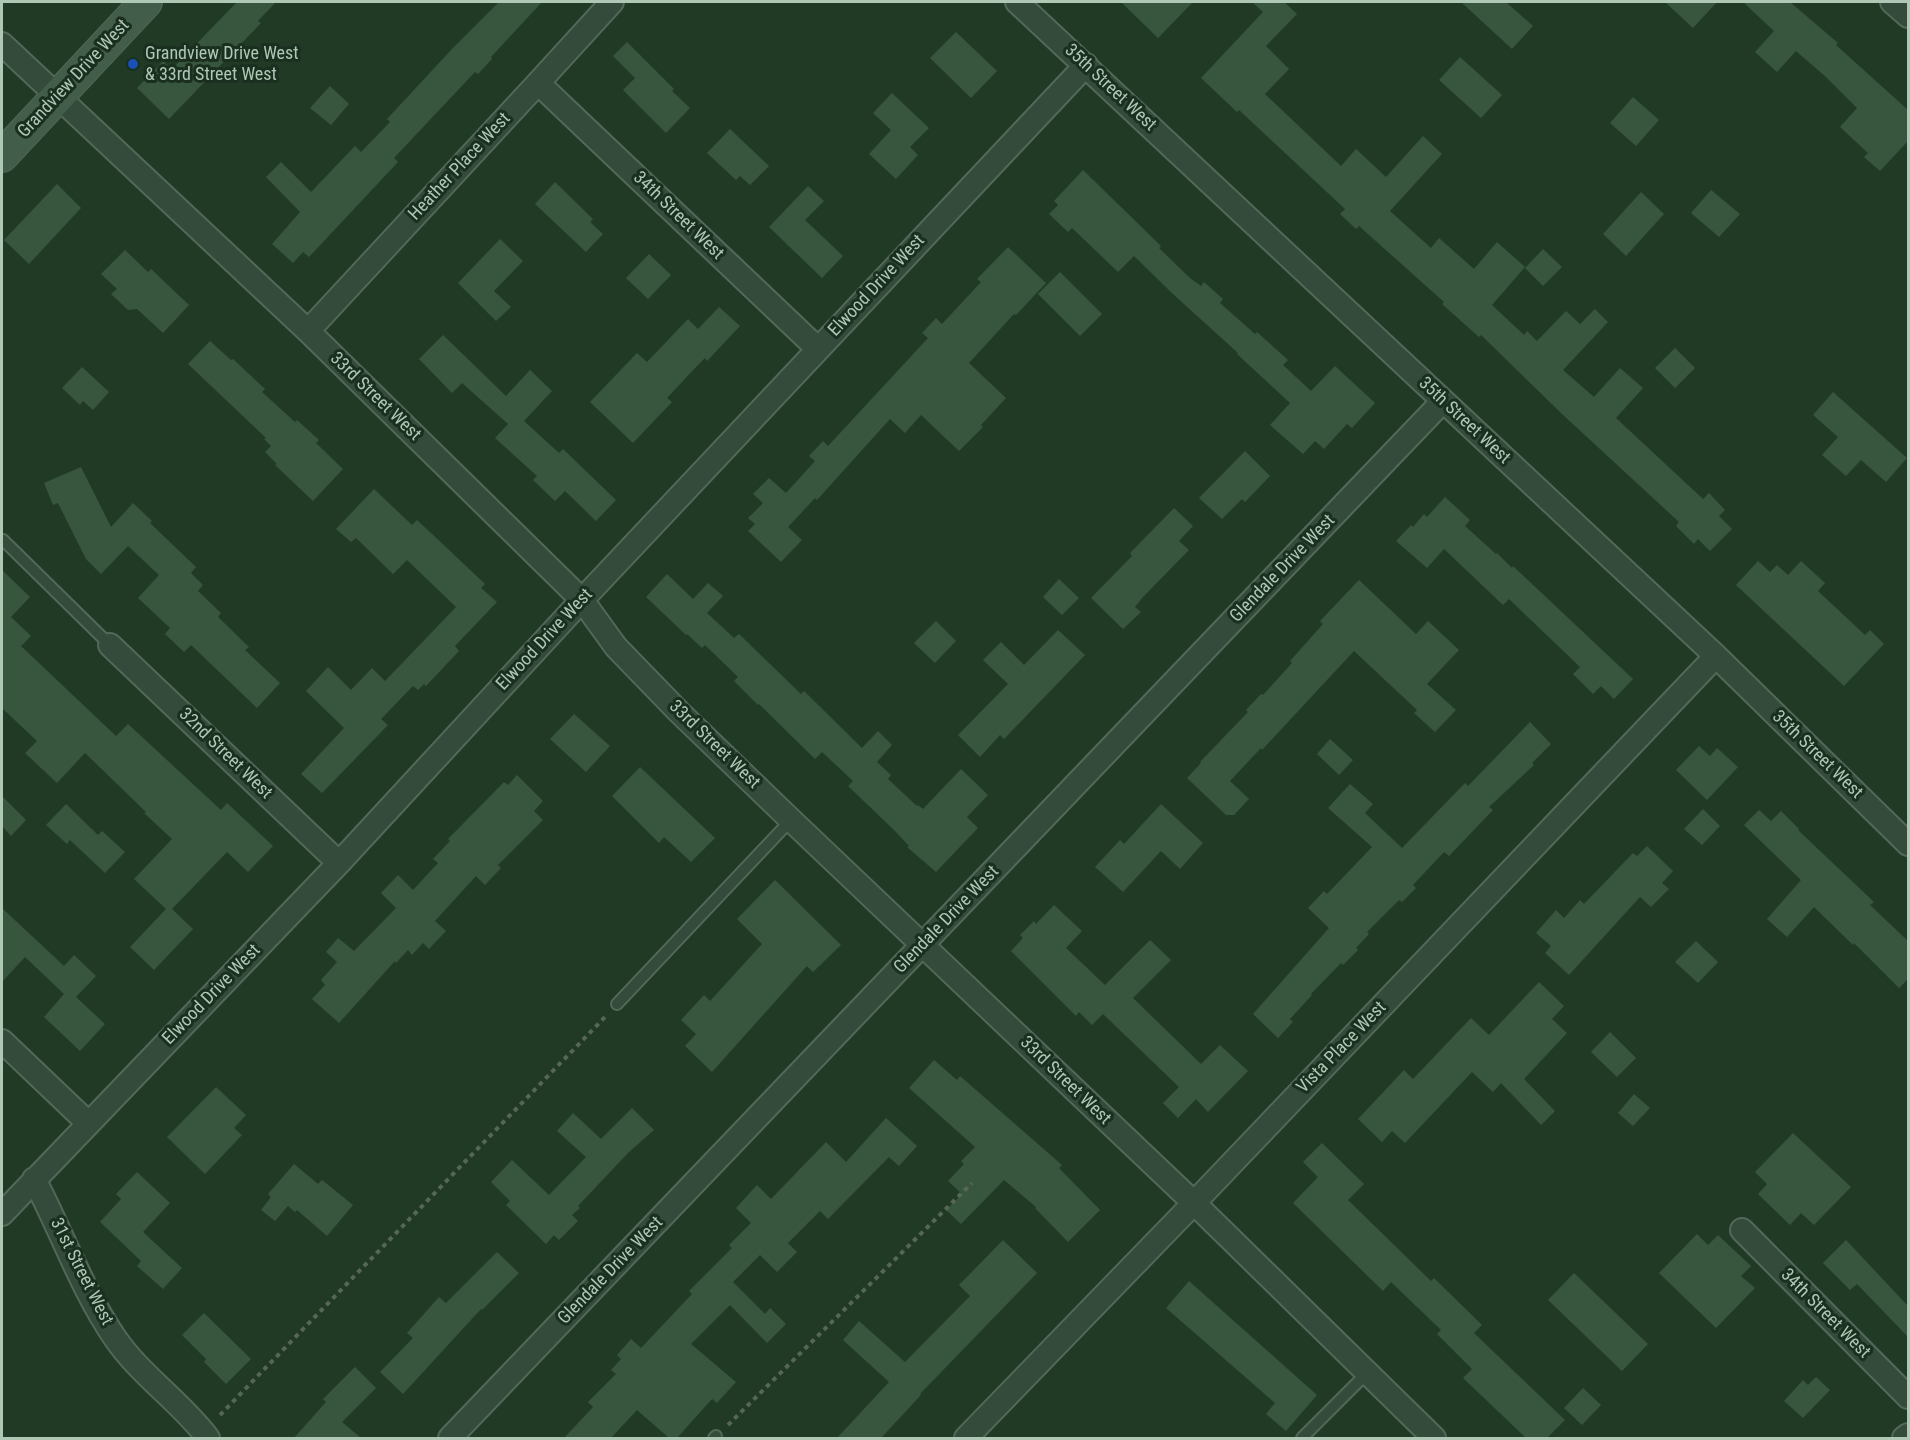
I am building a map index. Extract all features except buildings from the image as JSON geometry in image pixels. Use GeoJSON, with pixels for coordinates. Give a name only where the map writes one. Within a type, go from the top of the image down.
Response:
{"type":"FeatureCollection","features":[{"type":"Feature","properties":{"kind":"street","name":"Grandview Drive West"},"geometry":{"type":"LineString","coordinates":[[2,156],[146,2]]}},
{"type":"Feature","properties":{"kind":"street","name":"Heather Place West"},"geometry":{"type":"LineString","coordinates":[[308,331],[612,2]]}},
{"type":"Feature","properties":{"kind":"street","name":"35th Street West"},"geometry":{"type":"LineString","coordinates":[[1017,2],[1716,656],[1908,844]]}},
{"type":"Feature","properties":{"kind":"street"},"geometry":{"type":"LineString","coordinates":[[1892,2],[1908,16]]}},
{"type":"Feature","properties":{"kind":"street","name":"33rd Street West"},"geometry":{"type":"LineString","coordinates":[[2,44],[308,331],[582,600],[616,646],[679,712],[1194,1203],[1434,1438]]}},
{"type":"Feature","properties":{"kind":"street","name":"Elwood Drive West"},"geometry":{"type":"LineString","coordinates":[[2,1214],[339,863],[582,600],[1086,65]]}},
{"type":"Feature","properties":{"kind":"street","name":"34th Street West"},"geometry":{"type":"LineString","coordinates":[[538,83],[818,349]]}},
{"type":"Feature","properties":{"kind":"street","name":"Glendale Drive West"},"geometry":{"type":"LineString","coordinates":[[450,1438],[1443,401]]}},
{"type":"Feature","properties":{"kind":"street","name":"32nd Street West"},"geometry":{"type":"LineString","coordinates":[[110,645],[339,863]]}},
{"type":"Feature","properties":{"kind":"street","name":"Vista Place West"},"geometry":{"type":"LineString","coordinates":[[966,1438],[1194,1203],[1716,656]]}},
{"type":"Feature","properties":{"kind":"street"},"geometry":{"type":"LineString","coordinates":[[2,1041],[88,1123]]}},
{"type":"Feature","properties":{"kind":"street","name":"31st Street West"},"geometry":{"type":"LineString","coordinates":[[34,1179],[49,1206],[75,1268],[96,1308],[116,1339],[135,1363],[206,1435]]}},
{"type":"Feature","properties":{"kind":"street","name":"34th Street West"},"geometry":{"type":"LineString","coordinates":[[1742,1230],[1908,1397]]}},
{"type":"Feature","properties":{"kind":"street"},"geometry":{"type":"LineString","coordinates":[[1904,1438],[1908,1435]]}},
{"type":"Feature","properties":{"kind":"lane"},"geometry":{"type":"LineString","coordinates":[[3,540],[110,645]]}},
{"type":"Feature","properties":{"kind":"lane"},"geometry":{"type":"LineString","coordinates":[[618,1004],[790,820]]}},
{"type":"Feature","properties":{"kind":"lane"},"geometry":{"type":"LineString","coordinates":[[1302,1438],[1367,1372]]}},
{"type":"Feature","properties":{"kind":"path"},"geometry":{"type":"LineString","coordinates":[[206,1435],[618,1004]]}},
{"type":"Feature","properties":{"kind":"path"},"geometry":{"type":"LineString","coordinates":[[715,1437],[972,1183]]}},
{"type":"Feature","properties":{"kind":"place","name":"Grandview Drive West & 33rd Street West"},"geometry":{"type":"Point","coordinates":[133,64]}}]}
